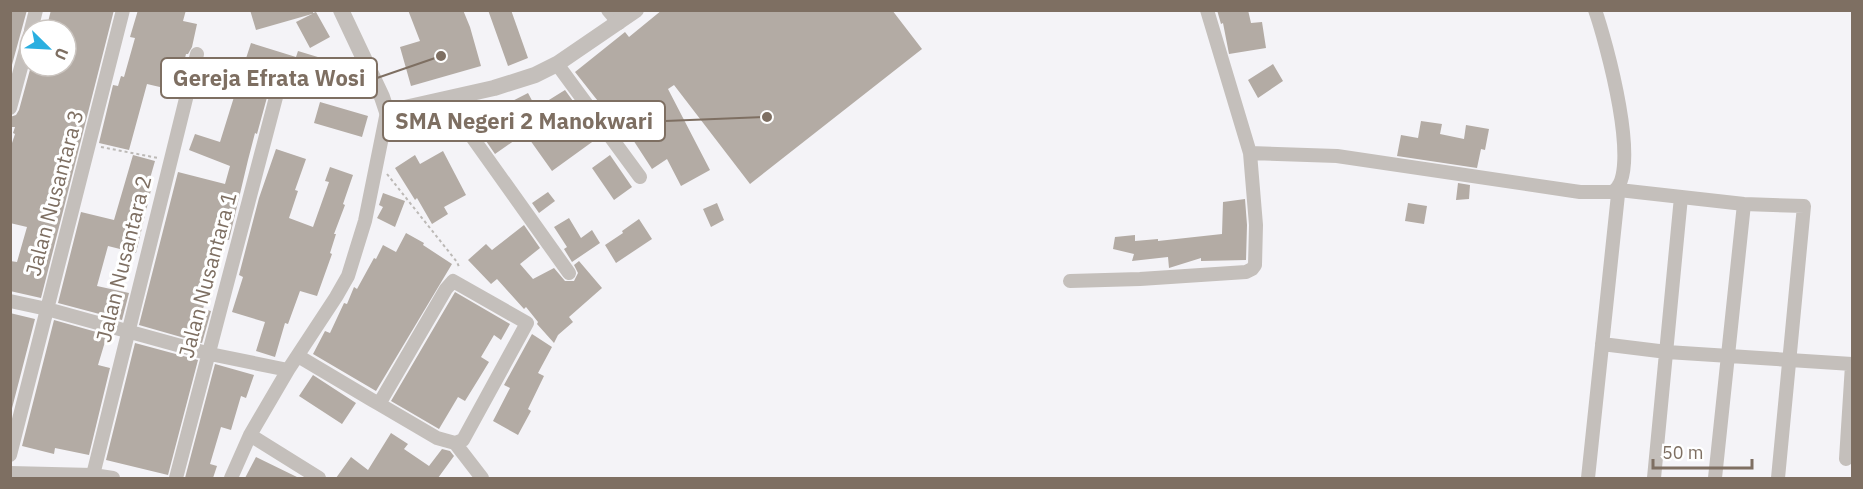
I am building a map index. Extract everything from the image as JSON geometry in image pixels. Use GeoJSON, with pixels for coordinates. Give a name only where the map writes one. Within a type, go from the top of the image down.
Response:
{"type":"FeatureCollection","features":[{"type":"Feature","properties":{"kind":"street","name":"Jalan Nusantara 3"},"geometry":{"type":"LineString","coordinates":[[10,455],[123,10]]}},
{"type":"Feature","properties":{"kind":"street"},"geometry":{"type":"LineString","coordinates":[[231,478],[250,435],[348,276],[365,221],[387,112],[341,10]]}},
{"type":"Feature","properties":{"kind":"street"},"geometry":{"type":"LineString","coordinates":[[387,112],[494,88],[535,75],[557,64],[614,17],[636,10]]}},
{"type":"Feature","properties":{"kind":"street"},"geometry":{"type":"LineString","coordinates":[[1070,281],[1246,272],[1255,265],[1256,225],[1250,153],[1207,10]]}},
{"type":"Feature","properties":{"kind":"street"},"geometry":{"type":"LineString","coordinates":[[1588,478],[1623,162],[1620,108],[1608,47],[1595,10]]}},
{"type":"Feature","properties":{"kind":"street","name":"Jalan Nusantara 2"},"geometry":{"type":"LineString","coordinates":[[93,475],[197,54]]}},
{"type":"Feature","properties":{"kind":"street"},"geometry":{"type":"LineString","coordinates":[[557,64],[640,177]]}},
{"type":"Feature","properties":{"kind":"street"},"geometry":{"type":"LineString","coordinates":[[10,108],[18,78]]}},
{"type":"Feature","properties":{"kind":"street","name":"Jalan Nusantara 1"},"geometry":{"type":"LineString","coordinates":[[176,478],[280,82]]}},
{"type":"Feature","properties":{"kind":"street"},"geometry":{"type":"LineString","coordinates":[[445,99],[569,273]]}},
{"type":"Feature","properties":{"kind":"street"},"geometry":{"type":"LineString","coordinates":[[1250,153],[1337,156],[1580,192],[1612,192],[1619,188],[1744,204],[1804,206],[1778,478]]}},
{"type":"Feature","properties":{"kind":"street"},"geometry":{"type":"LineString","coordinates":[[1654,478],[1668,352],[1681,196]]}},
{"type":"Feature","properties":{"kind":"street"},"geometry":{"type":"LineString","coordinates":[[1715,478],[1744,204]]}},
{"type":"Feature","properties":{"kind":"street"},"geometry":{"type":"LineString","coordinates":[[298,356],[379,404],[437,438],[455,443],[463,440],[527,323],[454,280],[446,289],[379,404]]}},
{"type":"Feature","properties":{"kind":"street"},"geometry":{"type":"LineString","coordinates":[[10,301],[210,354],[288,370]]}},
{"type":"Feature","properties":{"kind":"street"},"geometry":{"type":"LineString","coordinates":[[1602,344],[1668,352],[1852,365],[1845,459]]}},
{"type":"Feature","properties":{"kind":"street"},"geometry":{"type":"LineString","coordinates":[[250,435],[319,478]]}},
{"type":"Feature","properties":{"kind":"street"},"geometry":{"type":"LineString","coordinates":[[455,443],[482,478]]}},
{"type":"Feature","properties":{"kind":"street"},"geometry":{"type":"LineString","coordinates":[[10,472],[93,475],[113,478]]}},
{"type":"Feature","properties":{"kind":"path"},"geometry":{"type":"LineString","coordinates":[[90,145],[170,160]]}},
{"type":"Feature","properties":{"kind":"path"},"geometry":{"type":"LineString","coordinates":[[378,162],[458,262],[459,267],[454,280]]}},
{"type":"Feature","properties":{"kind":"building"},"geometry":{"type":"Polygon","coordinates":[[[10,10],[27,10],[25,18],[18,18],[18,43],[10,72],[10,10]]]}},
{"type":"Feature","properties":{"kind":"building"},"geometry":{"type":"Polygon","coordinates":[[[51,10],[114,10],[41,298],[10,291],[10,261],[17,262],[27,227],[10,223],[10,149],[15,127],[10,127],[10,117],[16,115],[19,110],[28,78],[78,78],[78,18],[49,18],[51,10]]]}},
{"type":"Feature","properties":{"kind":"building"},"geometry":{"type":"Polygon","coordinates":[[[138,10],[186,10],[183,21],[197,24],[192,47],[186,54],[177,91],[147,84],[129,150],[99,143],[113,85],[118,86],[121,76],[124,77],[135,38],[130,37],[138,10]]]}},
{"type":"Feature","properties":{"kind":"building"},"geometry":{"type":"Polygon","coordinates":[[[250,10],[313,10],[330,37],[310,48],[296,22],[312,14],[256,30],[250,10]]]}},
{"type":"Feature","properties":{"kind":"building"},"geometry":{"type":"Polygon","coordinates":[[[408,10],[463,10],[481,66],[411,86],[400,47],[420,41],[408,10]]]}},
{"type":"Feature","properties":{"kind":"building"},"geometry":{"type":"Polygon","coordinates":[[[488,10],[511,10],[528,58],[508,66],[488,10]]]}},
{"type":"Feature","properties":{"kind":"building"},"geometry":{"type":"Polygon","coordinates":[[[662,10],[892,10],[922,49],[750,184],[674,85],[668,89],[710,170],[681,186],[667,159],[652,169],[624,126],[620,129],[575,72],[625,32],[629,37],[662,10]]]}},
{"type":"Feature","properties":{"kind":"building"},"geometry":{"type":"Polygon","coordinates":[[[1217,10],[1248,10],[1251,23],[1262,22],[1266,48],[1229,54],[1223,23],[1221,24],[1217,10]]]}},
{"type":"Feature","properties":{"kind":"building"},"geometry":{"type":"Polygon","coordinates":[[[251,43],[296,57],[298,51],[331,61],[323,87],[275,72],[257,134],[255,133],[229,240],[222,238],[203,309],[211,311],[202,343],[139,325],[178,172],[225,184],[230,166],[189,150],[195,134],[220,142],[234,97],[200,89],[205,71],[239,80],[251,43]]]}},
{"type":"Feature","properties":{"kind":"building"},"geometry":{"type":"Polygon","coordinates":[[[1273,64],[1283,81],[1258,98],[1248,80],[1273,64]]]}},
{"type":"Feature","properties":{"kind":"building"},"geometry":{"type":"Polygon","coordinates":[[[565,90],[599,137],[552,171],[525,133],[495,154],[475,125],[501,107],[528,93],[536,108],[565,90]]]}},
{"type":"Feature","properties":{"kind":"building"},"geometry":{"type":"Polygon","coordinates":[[[320,102],[368,116],[362,137],[314,123],[320,102]]]}},
{"type":"Feature","properties":{"kind":"building"},"geometry":{"type":"Polygon","coordinates":[[[1421,121],[1442,124],[1440,134],[1464,139],[1466,125],[1489,129],[1485,150],[1481,149],[1477,168],[1397,156],[1401,135],[1418,138],[1421,121]]]}},
{"type":"Feature","properties":{"kind":"building"},"geometry":{"type":"Polygon","coordinates":[[[276,149],[306,159],[295,190],[298,191],[289,218],[313,227],[329,182],[325,181],[330,167],[353,175],[334,234],[336,234],[330,253],[332,254],[317,296],[300,291],[288,324],[285,323],[275,357],[256,351],[265,322],[232,312],[243,277],[239,275],[259,198],[276,149]]]}},
{"type":"Feature","properties":{"kind":"building"},"geometry":{"type":"Polygon","coordinates":[[[443,151],[466,195],[444,207],[448,214],[432,224],[417,198],[415,200],[395,168],[415,155],[420,164],[443,151]]]}},
{"type":"Feature","properties":{"kind":"building"},"geometry":{"type":"Polygon","coordinates":[[[133,155],[155,161],[147,189],[151,190],[136,253],[108,246],[97,286],[129,293],[122,320],[58,303],[81,212],[114,220],[133,155]]]}},
{"type":"Feature","properties":{"kind":"building"},"geometry":{"type":"Polygon","coordinates":[[[610,155],[632,187],[614,200],[592,168],[610,155]]]}},
{"type":"Feature","properties":{"kind":"building"},"geometry":{"type":"Polygon","coordinates":[[[1458,183],[1470,185],[1469,199],[1456,200],[1458,183]]]}},
{"type":"Feature","properties":{"kind":"building"},"geometry":{"type":"Polygon","coordinates":[[[548,192],[555,201],[539,213],[532,203],[548,192]]]}},
{"type":"Feature","properties":{"kind":"building"},"geometry":{"type":"Polygon","coordinates":[[[383,193],[405,201],[395,227],[377,218],[383,207],[379,205],[383,193]]]}},
{"type":"Feature","properties":{"kind":"building"},"geometry":{"type":"Polygon","coordinates":[[[1245,199],[1246,260],[1201,261],[1201,258],[1169,268],[1168,257],[1132,261],[1134,254],[1113,249],[1115,237],[1135,235],[1135,241],[1158,239],[1158,241],[1222,234],[1223,202],[1245,199]]]}},
{"type":"Feature","properties":{"kind":"building"},"geometry":{"type":"Polygon","coordinates":[[[717,203],[724,220],[711,227],[703,209],[717,203]]]}},
{"type":"Feature","properties":{"kind":"building"},"geometry":{"type":"Polygon","coordinates":[[[1408,203],[1427,206],[1424,224],[1405,221],[1408,203]]]}},
{"type":"Feature","properties":{"kind":"building"},"geometry":{"type":"Polygon","coordinates":[[[569,218],[581,238],[592,230],[600,243],[572,262],[564,249],[567,247],[554,227],[569,218]]]}},
{"type":"Feature","properties":{"kind":"building"},"geometry":{"type":"Polygon","coordinates":[[[639,219],[652,239],[616,263],[605,245],[639,219]]]}},
{"type":"Feature","properties":{"kind":"building"},"geometry":{"type":"Polygon","coordinates":[[[524,225],[540,248],[520,264],[533,279],[554,268],[565,281],[574,281],[578,273],[574,265],[579,261],[602,288],[569,317],[573,322],[558,335],[554,343],[526,307],[524,309],[497,279],[491,284],[468,260],[486,244],[492,250],[524,225]]]}},
{"type":"Feature","properties":{"kind":"building"},"geometry":{"type":"Polygon","coordinates":[[[406,233],[452,264],[376,391],[313,354],[325,331],[330,333],[344,303],[347,304],[354,287],[357,289],[383,245],[396,252],[406,233]]]}},
{"type":"Feature","properties":{"kind":"building"},"geometry":{"type":"Polygon","coordinates":[[[455,292],[510,324],[501,340],[494,335],[481,357],[489,362],[465,401],[458,397],[439,429],[391,401],[455,292]]]}},
{"type":"Feature","properties":{"kind":"building"},"geometry":{"type":"Polygon","coordinates":[[[10,313],[35,319],[10,416],[10,313]]]}},
{"type":"Feature","properties":{"kind":"building"},"geometry":{"type":"Polygon","coordinates":[[[54,320],[107,335],[98,365],[110,368],[89,455],[55,448],[54,454],[22,446],[54,320]]]}},
{"type":"Feature","properties":{"kind":"building"},"geometry":{"type":"Polygon","coordinates":[[[532,334],[552,347],[538,373],[544,376],[528,409],[531,411],[518,435],[493,421],[510,388],[504,385],[532,334]]]}},
{"type":"Feature","properties":{"kind":"building"},"geometry":{"type":"Polygon","coordinates":[[[135,343],[198,360],[168,475],[106,460],[135,343]]]}},
{"type":"Feature","properties":{"kind":"building"},"geometry":{"type":"Polygon","coordinates":[[[215,364],[254,375],[246,398],[241,396],[231,430],[221,427],[210,464],[217,466],[213,478],[185,478],[215,364]]]}},
{"type":"Feature","properties":{"kind":"building"},"geometry":{"type":"Polygon","coordinates":[[[313,375],[356,403],[342,424],[299,396],[313,375]]]}},
{"type":"Feature","properties":{"kind":"building"},"geometry":{"type":"Polygon","coordinates":[[[391,433],[408,444],[404,449],[429,466],[442,449],[450,451],[454,456],[438,478],[336,478],[351,457],[368,470],[391,433]]]}},
{"type":"Feature","properties":{"kind":"building"},"geometry":{"type":"Polygon","coordinates":[[[256,457],[299,478],[245,478],[256,457]]]}},
{"type":"Feature","properties":{"kind":"place","name":"Gereja Efrata Wosi"},"geometry":{"type":"Point","coordinates":[441,56]}},
{"type":"Feature","properties":{"kind":"place","name":"SMA Negeri 2 Manokwari"},"geometry":{"type":"Point","coordinates":[767,117]}}]}
